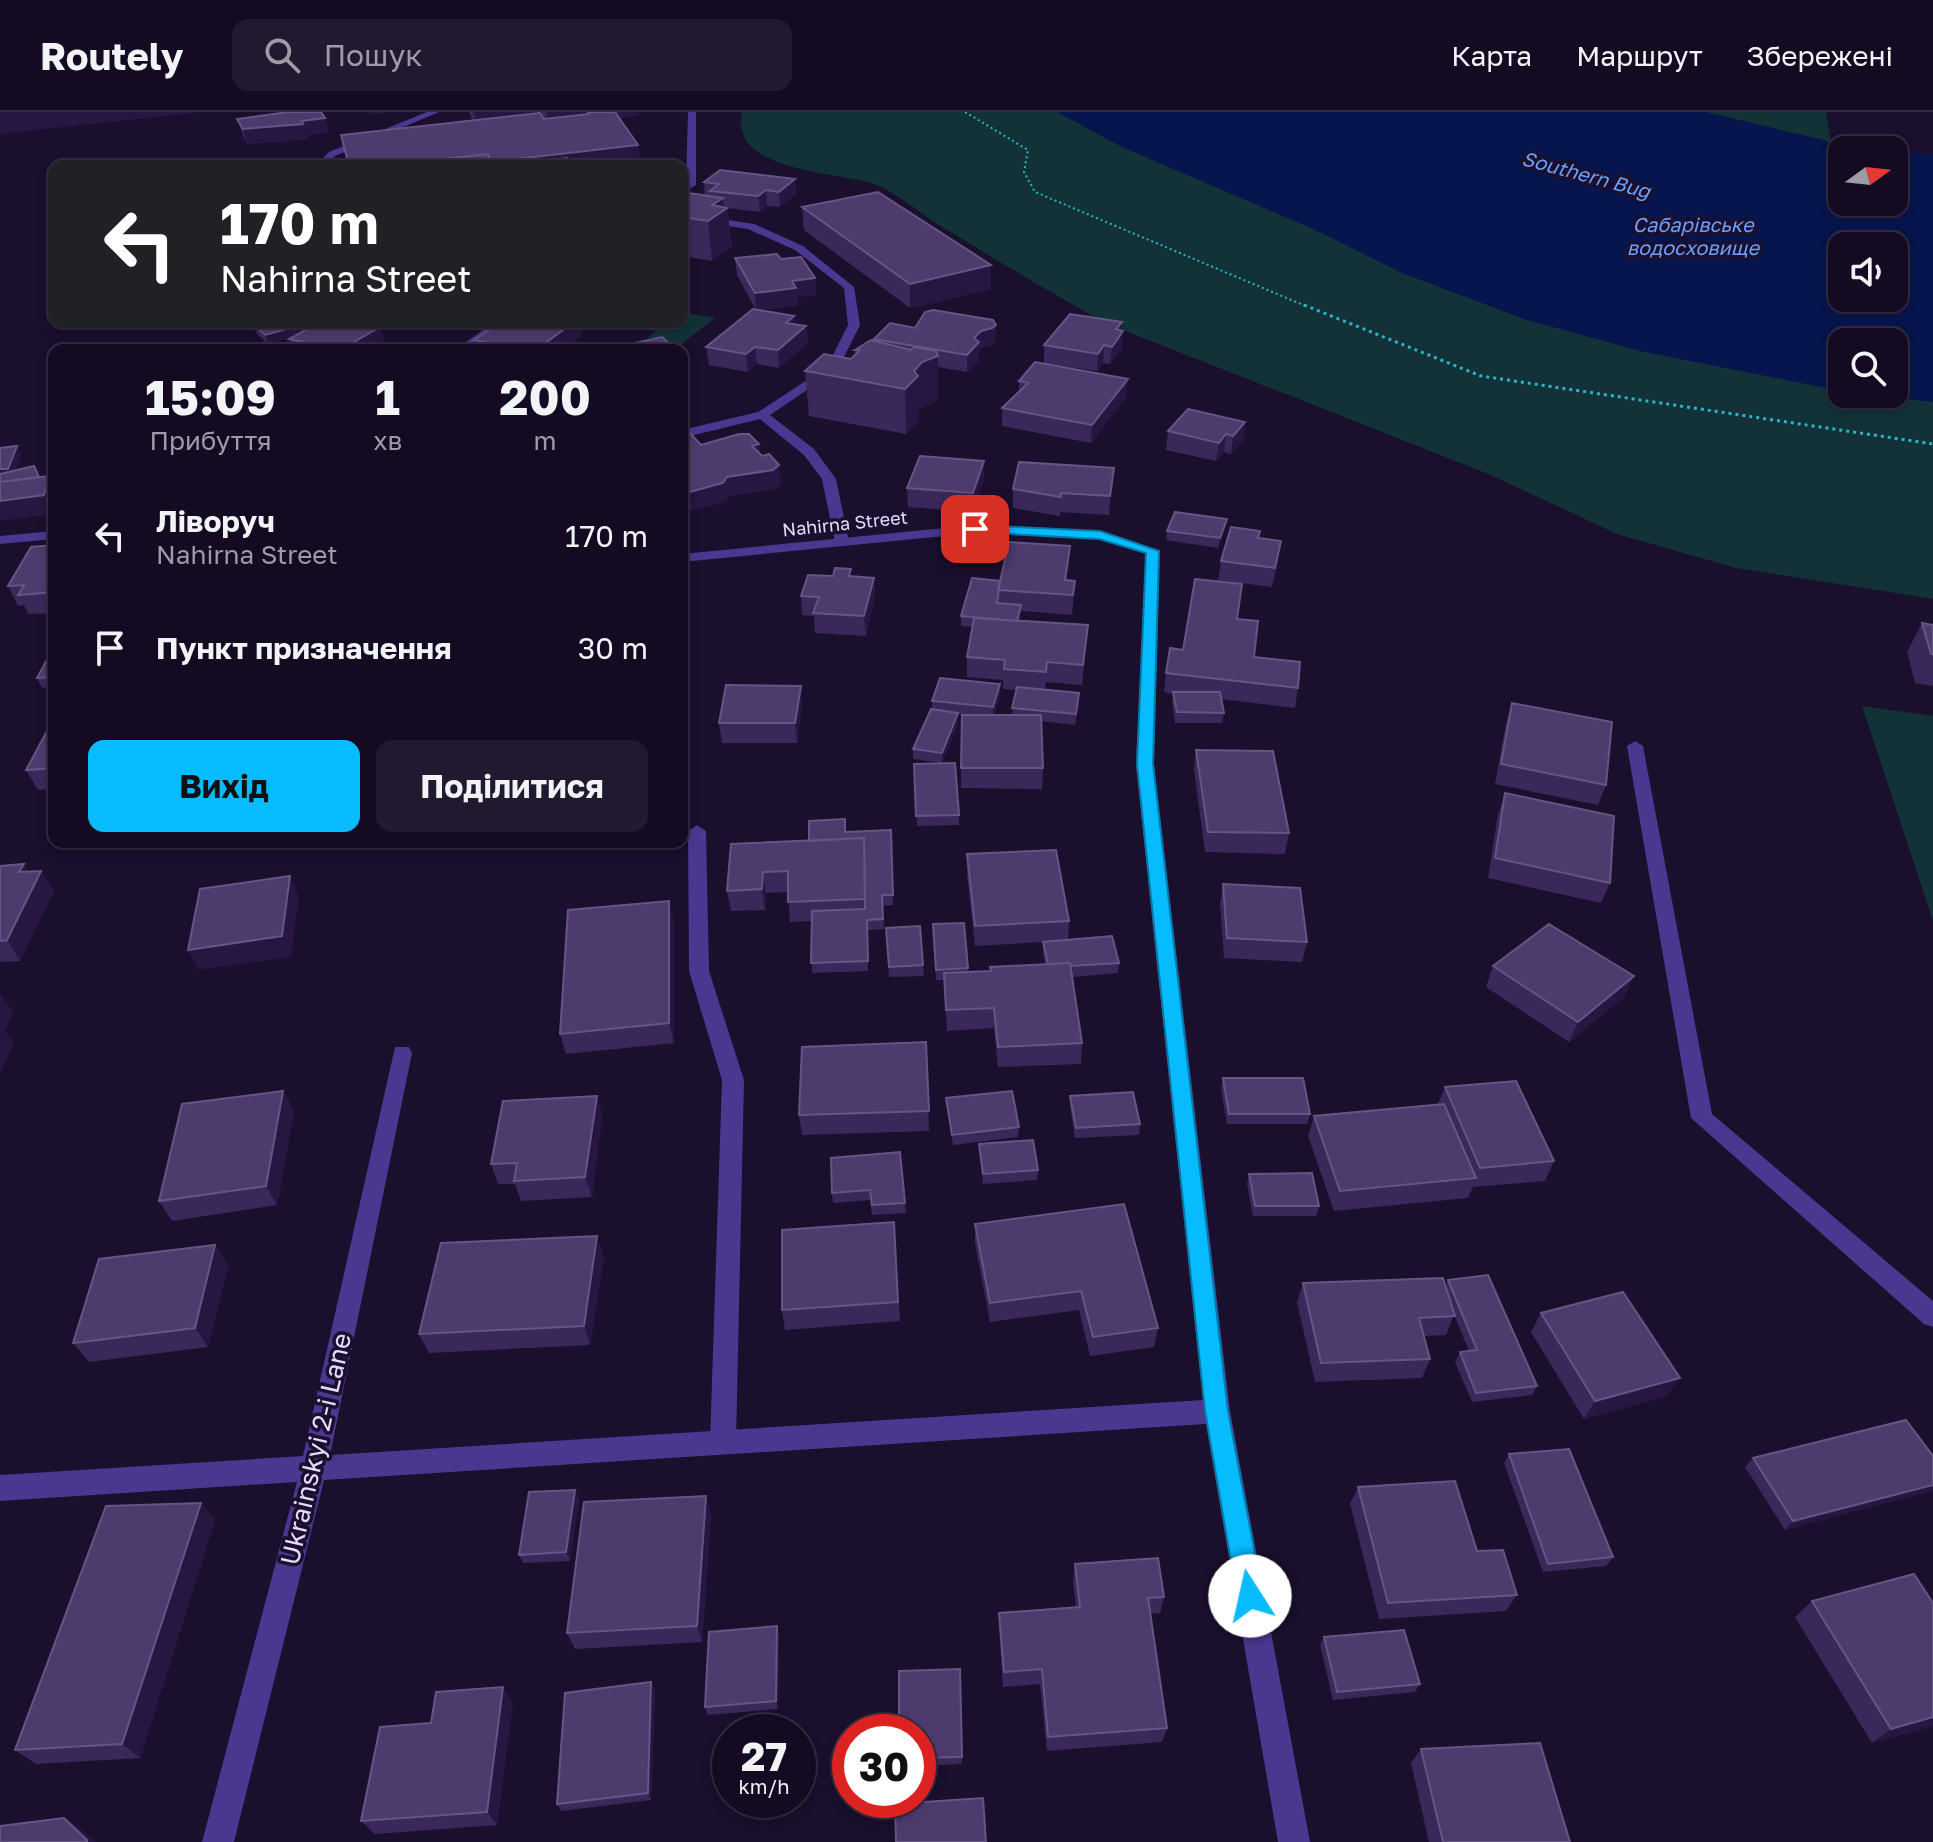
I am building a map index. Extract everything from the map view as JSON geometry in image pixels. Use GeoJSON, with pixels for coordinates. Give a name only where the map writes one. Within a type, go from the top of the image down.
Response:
{"type":"FeatureCollection","features":[{"type":"Feature","properties":{"kind":"street"},"geometry":{"type":"LineString","coordinates":[[326,160],[332,154],[435,112]]}},
{"type":"Feature","properties":{"kind":"street"},"geometry":{"type":"LineString","coordinates":[[688,187],[691,185],[692,112]]}},
{"type":"Feature","properties":{"kind":"street"},"geometry":{"type":"LineString","coordinates":[[688,217],[750,226],[799,248],[849,287],[854,325],[832,369],[762,415],[688,433]]}},
{"type":"Feature","properties":{"kind":"street"},"geometry":{"type":"LineString","coordinates":[[470,344],[493,328]]}},
{"type":"Feature","properties":{"kind":"street"},"geometry":{"type":"LineString","coordinates":[[762,415],[809,452],[829,479],[842,542]]}},
{"type":"Feature","properties":{"kind":"street","name":"Nahirna Street"},"geometry":{"type":"LineString","coordinates":[[688,557],[975,529],[1100,535],[1153,551],[1145,764],[1217,1411]]}},
{"type":"Feature","properties":{"kind":"street"},"geometry":{"type":"LineString","coordinates":[[0,540],[48,536]]}},
{"type":"Feature","properties":{"kind":"street"},"geometry":{"type":"LineString","coordinates":[[1635,746],[1702,1118],[1933,1316]]}},
{"type":"Feature","properties":{"kind":"street"},"geometry":{"type":"LineString","coordinates":[[697,831],[699,971],[733,1080],[723,1442]]}},
{"type":"Feature","properties":{"kind":"street","name":"Ukrainskyi 2-i Lane"},"geometry":{"type":"LineString","coordinates":[[218,1842],[314,1468],[402,1053]]}},
{"type":"Feature","properties":{"kind":"street"},"geometry":{"type":"LineString","coordinates":[[0,1488],[1217,1411],[1294,1842]]}},
{"type":"Feature","properties":{"kind":"path"},"geometry":{"type":"LineString","coordinates":[[965,112],[1028,150],[1024,172],[1035,192],[1451,367],[1481,376],[1933,444]]}},
{"type":"Feature","properties":{"kind":"green space"},"geometry":{"type":"Polygon","coordinates":[[[742,112],[1129,112],[1828,369],[1828,408],[1908,408],[1908,391],[1933,385],[1933,599],[1736,568],[1617,534],[1491,475],[1108,324],[939,225],[880,186],[788,166],[751,146],[742,132],[742,112]]]}},
{"type":"Feature","properties":{"kind":"green space"},"geometry":{"type":"Polygon","coordinates":[[[1705,112],[1826,112],[1828,141],[1705,112]]]}},
{"type":"Feature","properties":{"kind":"green space"},"geometry":{"type":"Polygon","coordinates":[[[688,313],[715,318],[681,344],[647,338],[660,328],[688,328],[688,313]]]}},
{"type":"Feature","properties":{"kind":"green space"},"geometry":{"type":"Polygon","coordinates":[[[1862,706],[1933,716],[1933,921],[1862,706]]]}},
{"type":"Feature","properties":{"kind":"water","name":"Сабарівське водосховище"},"geometry":{"type":"Polygon","coordinates":[[[1057,112],[1705,112],[1828,141],[1828,216],[1908,216],[1908,152],[1933,155],[1933,402],[1908,399],[1908,328],[1828,328],[1828,388],[1644,352],[1524,319],[1402,273],[1311,228],[1122,147],[1057,112]]]}},
{"type":"Feature","properties":{"kind":"building"},"geometry":{"type":"Polygon","coordinates":[[[288,112],[321,112],[325,118],[302,121],[303,124],[243,129],[237,119],[288,112]]]}},
{"type":"Feature","properties":{"kind":"building"},"geometry":{"type":"Polygon","coordinates":[[[615,112],[638,145],[508,160],[490,160],[488,154],[441,160],[347,160],[341,135],[540,113],[544,119],[615,112]]]}},
{"type":"Feature","properties":{"kind":"building"},"geometry":{"type":"Polygon","coordinates":[[[488,154],[490,160],[441,160],[488,154]]]}},
{"type":"Feature","properties":{"kind":"building"},"geometry":{"type":"Polygon","coordinates":[[[720,170],[795,179],[779,192],[766,190],[758,196],[710,191],[719,184],[704,182],[720,170]]]}},
{"type":"Feature","properties":{"kind":"building"},"geometry":{"type":"Polygon","coordinates":[[[878,192],[991,265],[910,284],[802,207],[878,192]]]}},
{"type":"Feature","properties":{"kind":"building"},"geometry":{"type":"Polygon","coordinates":[[[688,193],[723,198],[712,205],[727,208],[708,221],[688,218],[688,193]]]}},
{"type":"Feature","properties":{"kind":"building"},"geometry":{"type":"Polygon","coordinates":[[[777,254],[781,259],[801,257],[815,278],[792,281],[796,288],[755,293],[735,258],[777,254]]]}},
{"type":"Feature","properties":{"kind":"building"},"geometry":{"type":"Polygon","coordinates":[[[753,309],[794,316],[786,323],[806,326],[778,350],[755,347],[746,354],[706,347],[753,309]]]}},
{"type":"Feature","properties":{"kind":"building"},"geometry":{"type":"Polygon","coordinates":[[[933,310],[993,320],[996,325],[981,331],[974,338],[979,342],[967,355],[874,339],[890,323],[915,328],[925,312],[933,310]]]}},
{"type":"Feature","properties":{"kind":"building"},"geometry":{"type":"Polygon","coordinates":[[[1070,314],[1122,322],[1116,329],[1123,331],[1112,347],[1104,345],[1098,354],[1044,345],[1070,314]]]}},
{"type":"Feature","properties":{"kind":"building"},"geometry":{"type":"Polygon","coordinates":[[[257,328],[291,328],[265,335],[257,328]]]}},
{"type":"Feature","properties":{"kind":"building"},"geometry":{"type":"Polygon","coordinates":[[[309,328],[378,328],[350,344],[312,344],[289,339],[309,328]]]}},
{"type":"Feature","properties":{"kind":"building"},"geometry":{"type":"Polygon","coordinates":[[[492,328],[566,328],[544,344],[494,344],[474,340],[492,328]]]}},
{"type":"Feature","properties":{"kind":"building"},"geometry":{"type":"Polygon","coordinates":[[[662,337],[670,344],[630,344],[662,337]]]}},
{"type":"Feature","properties":{"kind":"building"},"geometry":{"type":"Polygon","coordinates":[[[871,340],[911,350],[914,347],[936,351],[938,356],[922,362],[914,371],[918,376],[905,389],[805,371],[824,354],[851,359],[860,350],[855,350],[871,340]]]}},
{"type":"Feature","properties":{"kind":"building"},"geometry":{"type":"Polygon","coordinates":[[[1035,362],[1128,379],[1092,425],[1002,408],[1028,383],[1019,381],[1035,362]]]}},
{"type":"Feature","properties":{"kind":"building"},"geometry":{"type":"Polygon","coordinates":[[[1188,409],[1245,422],[1233,436],[1226,434],[1219,443],[1168,431],[1188,409]]]}},
{"type":"Feature","properties":{"kind":"building"},"geometry":{"type":"Polygon","coordinates":[[[688,434],[701,445],[749,434],[759,444],[752,446],[762,456],[769,454],[779,465],[773,470],[727,477],[723,483],[689,492],[688,434]]]}},
{"type":"Feature","properties":{"kind":"building"},"geometry":{"type":"Polygon","coordinates":[[[17,446],[8,469],[0,469],[0,448],[17,446]]]}},
{"type":"Feature","properties":{"kind":"building"},"geometry":{"type":"Polygon","coordinates":[[[920,456],[984,461],[973,493],[907,488],[920,456]]]}},
{"type":"Feature","properties":{"kind":"building"},"geometry":{"type":"Polygon","coordinates":[[[1019,462],[1114,468],[1110,496],[1061,493],[1061,497],[1013,489],[1019,462]]]}},
{"type":"Feature","properties":{"kind":"building"},"geometry":{"type":"Polygon","coordinates":[[[34,466],[39,477],[0,482],[0,474],[34,466]]]}},
{"type":"Feature","properties":{"kind":"building"},"geometry":{"type":"Polygon","coordinates":[[[48,476],[44,495],[0,501],[0,482],[48,476]]]}},
{"type":"Feature","properties":{"kind":"building"},"geometry":{"type":"Polygon","coordinates":[[[1175,512],[1227,519],[1220,538],[1167,531],[1175,512]]]}},
{"type":"Feature","properties":{"kind":"building"},"geometry":{"type":"Polygon","coordinates":[[[1231,527],[1260,531],[1258,538],[1281,541],[1275,568],[1221,561],[1231,527]]]}},
{"type":"Feature","properties":{"kind":"building"},"geometry":{"type":"Polygon","coordinates":[[[1009,542],[1070,546],[1065,580],[1075,581],[1073,595],[998,590],[1009,542]]]}},
{"type":"Feature","properties":{"kind":"building"},"geometry":{"type":"Polygon","coordinates":[[[48,546],[48,592],[18,595],[24,585],[8,586],[31,547],[48,546]]]}},
{"type":"Feature","properties":{"kind":"building"},"geometry":{"type":"Polygon","coordinates":[[[835,568],[851,569],[849,576],[874,578],[864,616],[813,613],[819,597],[801,596],[808,575],[833,576],[835,568]]]}},
{"type":"Feature","properties":{"kind":"building"},"geometry":{"type":"Polygon","coordinates":[[[972,578],[1000,581],[997,603],[1021,605],[1017,621],[961,616],[972,578]]]}},
{"type":"Feature","properties":{"kind":"building"},"geometry":{"type":"Polygon","coordinates":[[[1195,579],[1242,584],[1237,619],[1258,621],[1254,657],[1300,662],[1298,688],[1166,673],[1170,648],[1183,650],[1195,579]]]}},
{"type":"Feature","properties":{"kind":"building"},"geometry":{"type":"Polygon","coordinates":[[[974,618],[1088,625],[1083,665],[1047,662],[1046,672],[1004,669],[1005,660],[967,657],[974,618]]]}},
{"type":"Feature","properties":{"kind":"building"},"geometry":{"type":"Polygon","coordinates":[[[1922,623],[1933,625],[1933,654],[1931,654],[1922,623]]]}},
{"type":"Feature","properties":{"kind":"building"},"geometry":{"type":"Polygon","coordinates":[[[48,658],[48,677],[37,678],[48,658]]]}},
{"type":"Feature","properties":{"kind":"building"},"geometry":{"type":"Polygon","coordinates":[[[940,678],[1000,684],[993,707],[932,701],[940,678]]]}},
{"type":"Feature","properties":{"kind":"building"},"geometry":{"type":"Polygon","coordinates":[[[726,685],[801,686],[795,723],[719,723],[726,685]]]}},
{"type":"Feature","properties":{"kind":"building"},"geometry":{"type":"Polygon","coordinates":[[[1017,687],[1079,693],[1076,714],[1012,708],[1017,687]]]}},
{"type":"Feature","properties":{"kind":"building"},"geometry":{"type":"Polygon","coordinates":[[[1173,692],[1220,692],[1224,713],[1177,712],[1173,692]]]}},
{"type":"Feature","properties":{"kind":"building"},"geometry":{"type":"Polygon","coordinates":[[[1512,703],[1612,722],[1606,785],[1501,764],[1512,703]]]}},
{"type":"Feature","properties":{"kind":"building"},"geometry":{"type":"Polygon","coordinates":[[[931,709],[958,713],[942,753],[913,749],[931,709]]]}},
{"type":"Feature","properties":{"kind":"building"},"geometry":{"type":"Polygon","coordinates":[[[962,715],[1041,715],[1043,768],[961,768],[962,715]]]}},
{"type":"Feature","properties":{"kind":"building"},"geometry":{"type":"Polygon","coordinates":[[[48,729],[48,768],[26,770],[48,729]]]}},
{"type":"Feature","properties":{"kind":"building"},"geometry":{"type":"Polygon","coordinates":[[[1196,750],[1273,751],[1289,833],[1208,832],[1196,750]]]}},
{"type":"Feature","properties":{"kind":"building"},"geometry":{"type":"Polygon","coordinates":[[[955,763],[959,815],[916,816],[914,764],[955,763]]]}},
{"type":"Feature","properties":{"kind":"building"},"geometry":{"type":"Polygon","coordinates":[[[1505,793],[1614,816],[1610,883],[1495,858],[1505,793]]]}},
{"type":"Feature","properties":{"kind":"building"},"geometry":{"type":"Polygon","coordinates":[[[845,819],[845,832],[891,830],[893,895],[882,895],[883,919],[867,920],[868,961],[811,963],[812,911],[865,909],[864,838],[809,841],[809,821],[845,819]]]}},
{"type":"Feature","properties":{"kind":"building"},"geometry":{"type":"Polygon","coordinates":[[[864,838],[865,899],[788,902],[788,871],[763,872],[762,889],[727,891],[731,844],[864,838]]]}},
{"type":"Feature","properties":{"kind":"building"},"geometry":{"type":"Polygon","coordinates":[[[1056,850],[1069,921],[975,926],[967,854],[1056,850]]]}},
{"type":"Feature","properties":{"kind":"building"},"geometry":{"type":"Polygon","coordinates":[[[24,864],[19,872],[41,871],[7,940],[0,941],[0,866],[24,864]]]}},
{"type":"Feature","properties":{"kind":"building"},"geometry":{"type":"Polygon","coordinates":[[[290,876],[282,936],[188,950],[200,889],[290,876]]]}},
{"type":"Feature","properties":{"kind":"building"},"geometry":{"type":"Polygon","coordinates":[[[1223,884],[1300,888],[1307,942],[1227,938],[1223,884]]]}},
{"type":"Feature","properties":{"kind":"building"},"geometry":{"type":"Polygon","coordinates":[[[669,901],[669,1023],[560,1034],[568,910],[669,901]]]}},
{"type":"Feature","properties":{"kind":"building"},"geometry":{"type":"Polygon","coordinates":[[[964,923],[968,968],[936,970],[933,924],[964,923]]]}},
{"type":"Feature","properties":{"kind":"building"},"geometry":{"type":"Polygon","coordinates":[[[1549,924],[1634,976],[1578,1022],[1493,966],[1549,924]]]}},
{"type":"Feature","properties":{"kind":"building"},"geometry":{"type":"Polygon","coordinates":[[[920,926],[923,965],[889,967],[886,928],[920,926]]]}},
{"type":"Feature","properties":{"kind":"building"},"geometry":{"type":"Polygon","coordinates":[[[1112,936],[1119,963],[1048,964],[1043,942],[1112,936]]]}},
{"type":"Feature","properties":{"kind":"building"},"geometry":{"type":"Polygon","coordinates":[[[1070,963],[1082,1043],[998,1047],[994,1008],[946,1010],[944,973],[1070,963]]]}},
{"type":"Feature","properties":{"kind":"building"},"geometry":{"type":"Polygon","coordinates":[[[926,1042],[929,1111],[799,1115],[802,1047],[926,1042]]]}},
{"type":"Feature","properties":{"kind":"building"},"geometry":{"type":"Polygon","coordinates":[[[1223,1078],[1303,1078],[1310,1114],[1229,1114],[1223,1078]]]}},
{"type":"Feature","properties":{"kind":"building"},"geometry":{"type":"Polygon","coordinates":[[[1516,1081],[1554,1161],[1480,1168],[1445,1087],[1516,1081]]]}},
{"type":"Feature","properties":{"kind":"building"},"geometry":{"type":"Polygon","coordinates":[[[283,1091],[266,1186],[159,1201],[182,1104],[283,1091]]]}},
{"type":"Feature","properties":{"kind":"building"},"geometry":{"type":"Polygon","coordinates":[[[1012,1091],[1019,1127],[952,1135],[946,1098],[1012,1091]]]}},
{"type":"Feature","properties":{"kind":"building"},"geometry":{"type":"Polygon","coordinates":[[[1133,1092],[1140,1124],[1076,1128],[1070,1096],[1133,1092]]]}},
{"type":"Feature","properties":{"kind":"building"},"geometry":{"type":"Polygon","coordinates":[[[597,1096],[585,1177],[514,1181],[517,1163],[491,1164],[503,1101],[597,1096]]]}},
{"type":"Feature","properties":{"kind":"building"},"geometry":{"type":"Polygon","coordinates":[[[1444,1104],[1476,1178],[1340,1191],[1314,1116],[1444,1104]]]}},
{"type":"Feature","properties":{"kind":"building"},"geometry":{"type":"Polygon","coordinates":[[[1033,1140],[1038,1170],[983,1174],[979,1144],[1033,1140]]]}},
{"type":"Feature","properties":{"kind":"building"},"geometry":{"type":"Polygon","coordinates":[[[900,1152],[905,1203],[872,1205],[870,1190],[832,1193],[831,1158],[900,1152]]]}},
{"type":"Feature","properties":{"kind":"building"},"geometry":{"type":"Polygon","coordinates":[[[1312,1173],[1319,1206],[1255,1206],[1249,1174],[1312,1173]]]}},
{"type":"Feature","properties":{"kind":"building"},"geometry":{"type":"Polygon","coordinates":[[[1124,1204],[1158,1328],[1093,1337],[1081,1291],[990,1303],[975,1224],[1124,1204]]]}},
{"type":"Feature","properties":{"kind":"building"},"geometry":{"type":"Polygon","coordinates":[[[894,1222],[898,1302],[782,1310],[782,1230],[894,1222]]]}},
{"type":"Feature","properties":{"kind":"building"},"geometry":{"type":"Polygon","coordinates":[[[597,1236],[584,1326],[419,1334],[441,1243],[597,1236]]]}},
{"type":"Feature","properties":{"kind":"building"},"geometry":{"type":"Polygon","coordinates":[[[215,1245],[195,1328],[73,1343],[99,1259],[215,1245]]]}},
{"type":"Feature","properties":{"kind":"building"},"geometry":{"type":"Polygon","coordinates":[[[1488,1275],[1537,1386],[1476,1393],[1460,1352],[1477,1350],[1448,1280],[1488,1275]]]}},
{"type":"Feature","properties":{"kind":"building"},"geometry":{"type":"Polygon","coordinates":[[[1443,1278],[1455,1316],[1419,1318],[1430,1359],[1321,1363],[1303,1283],[1443,1278]]]}},
{"type":"Feature","properties":{"kind":"building"},"geometry":{"type":"Polygon","coordinates":[[[1623,1292],[1680,1378],[1595,1401],[1541,1313],[1623,1292]]]}},
{"type":"Feature","properties":{"kind":"building"},"geometry":{"type":"Polygon","coordinates":[[[1906,1420],[1933,1456],[1933,1485],[1793,1521],[1753,1458],[1906,1420]]]}},
{"type":"Feature","properties":{"kind":"building"},"geometry":{"type":"Polygon","coordinates":[[[1569,1449],[1613,1557],[1548,1564],[1509,1454],[1569,1449]]]}},
{"type":"Feature","properties":{"kind":"building"},"geometry":{"type":"Polygon","coordinates":[[[1455,1481],[1477,1551],[1503,1550],[1517,1595],[1388,1603],[1358,1487],[1455,1481]]]}},
{"type":"Feature","properties":{"kind":"building"},"geometry":{"type":"Polygon","coordinates":[[[575,1490],[566,1552],[519,1555],[529,1492],[575,1490]]]}},
{"type":"Feature","properties":{"kind":"building"},"geometry":{"type":"Polygon","coordinates":[[[706,1496],[697,1626],[567,1633],[584,1502],[706,1496]]]}},
{"type":"Feature","properties":{"kind":"building"},"geometry":{"type":"Polygon","coordinates":[[[201,1503],[122,1744],[15,1750],[106,1506],[201,1503]]]}},
{"type":"Feature","properties":{"kind":"building"},"geometry":{"type":"Polygon","coordinates":[[[1158,1558],[1164,1597],[1148,1598],[1167,1728],[1048,1737],[1042,1669],[1004,1672],[999,1613],[1080,1607],[1075,1564],[1158,1558]]]}},
{"type":"Feature","properties":{"kind":"building"},"geometry":{"type":"Polygon","coordinates":[[[1914,1574],[1933,1603],[1933,1717],[1891,1729],[1812,1601],[1914,1574]]]}},
{"type":"Feature","properties":{"kind":"building"},"geometry":{"type":"Polygon","coordinates":[[[777,1626],[776,1701],[705,1707],[709,1632],[777,1626]]]}},
{"type":"Feature","properties":{"kind":"building"},"geometry":{"type":"Polygon","coordinates":[[[1404,1630],[1420,1684],[1337,1692],[1324,1637],[1404,1630]]]}},
{"type":"Feature","properties":{"kind":"building"},"geometry":{"type":"Polygon","coordinates":[[[960,1669],[962,1757],[936,1758],[936,1714],[899,1714],[899,1671],[960,1669]]]}},
{"type":"Feature","properties":{"kind":"building"},"geometry":{"type":"Polygon","coordinates":[[[651,1682],[648,1793],[557,1804],[565,1693],[651,1682]]]}},
{"type":"Feature","properties":{"kind":"building"},"geometry":{"type":"Polygon","coordinates":[[[503,1687],[487,1812],[361,1821],[380,1727],[431,1723],[436,1692],[503,1687]]]}},
{"type":"Feature","properties":{"kind":"building"},"geometry":{"type":"Polygon","coordinates":[[[1540,1743],[1570,1842],[1443,1842],[1421,1749],[1540,1743]]]}},
{"type":"Feature","properties":{"kind":"building"},"geometry":{"type":"Polygon","coordinates":[[[983,1798],[986,1842],[896,1842],[895,1818],[936,1818],[936,1801],[983,1798]]]}},
{"type":"Feature","properties":{"kind":"building"},"geometry":{"type":"Polygon","coordinates":[[[64,1818],[87,1842],[0,1842],[0,1826],[64,1818]]]}},
{"type":"Feature","properties":{"kind":"route"},"geometry":{"type":"LineString","coordinates":[[975,529],[1100,535],[1153,551],[1145,764],[1217,1411],[1250,1596]]}},
{"type":"Feature","properties":{"kind":"water label","name":"Southern Bug"},"geometry":{"type":"Point","coordinates":[1586,175]}}]}
